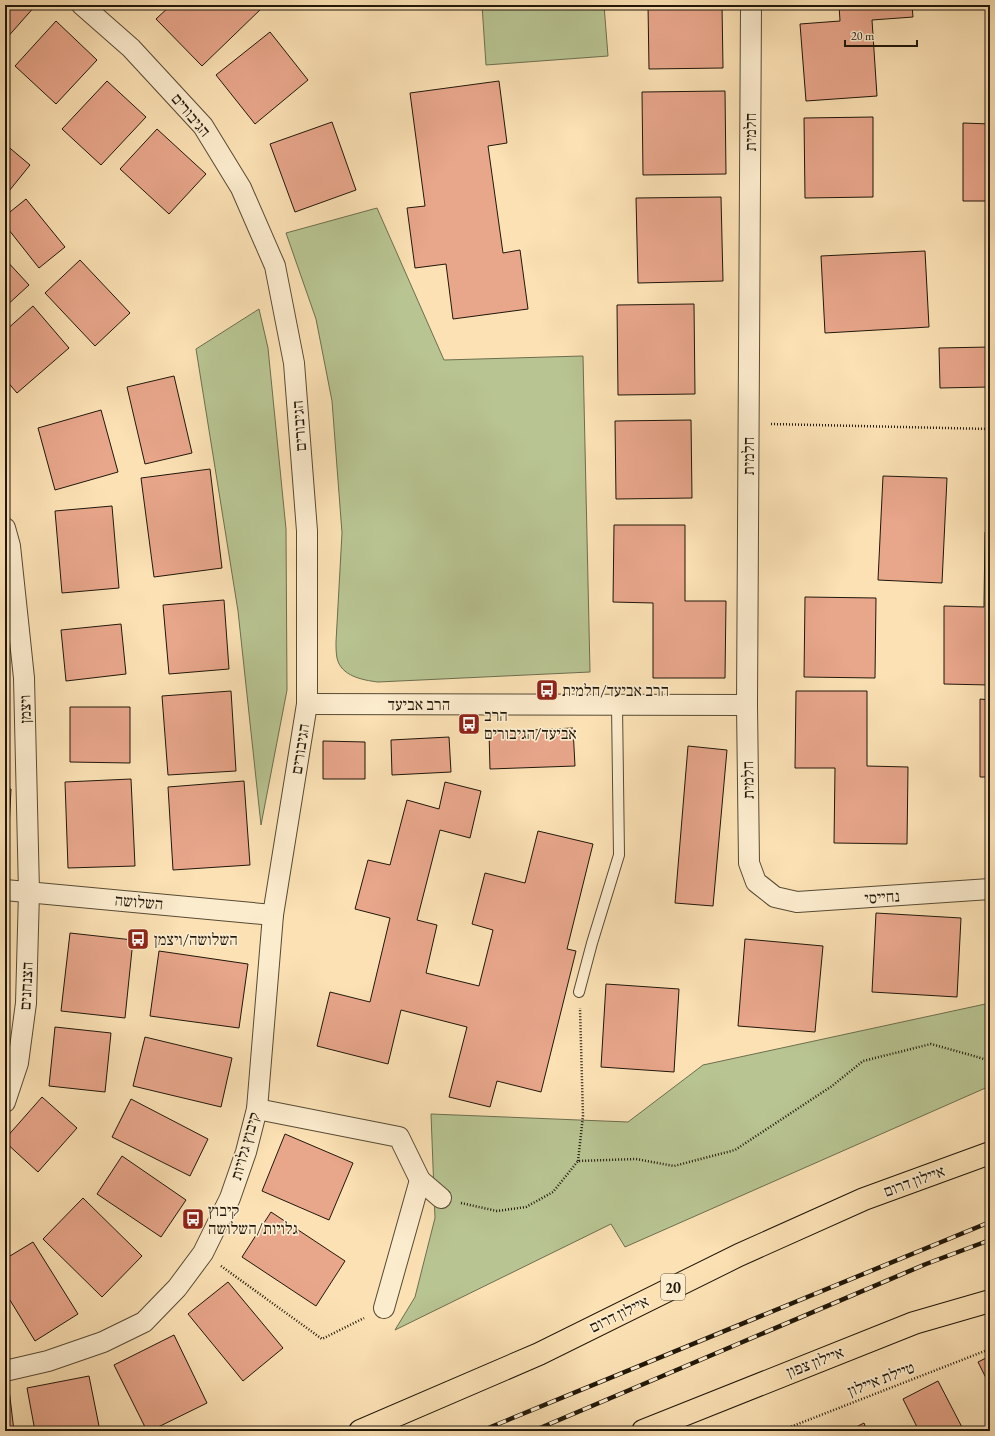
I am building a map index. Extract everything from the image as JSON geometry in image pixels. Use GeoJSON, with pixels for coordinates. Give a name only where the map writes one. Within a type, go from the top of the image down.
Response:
{"type":"FeatureCollection","features":[{"type":"Feature","properties":{"kind":"highway","name":"איילון דרום"},"geometry":{"type":"LineString","coordinates":[[360,1431],[539,1354],[738,1255],[864,1199],[990,1153]]}},
{"type":"Feature","properties":{"kind":"highway","name":"איילון צפון"},"geometry":{"type":"LineString","coordinates":[[643,1431],[914,1323],[990,1301]]}},
{"type":"Feature","properties":{"kind":"street","name":"הגיבורים"},"geometry":{"type":"LineString","coordinates":[[82,5],[131,48],[203,126],[241,188],[275,266],[294,363],[307,531],[308,704],[272,915]]}},
{"type":"Feature","properties":{"kind":"street","name":"חלמית"},"geometry":{"type":"LineString","coordinates":[[751,5],[747,705],[749,863],[756,882],[775,897]]}},
{"type":"Feature","properties":{"kind":"street","name":"ויצמן"},"geometry":{"type":"LineString","coordinates":[[5,528],[10,546],[24,678],[29,892]]}},
{"type":"Feature","properties":{"kind":"street","name":"הרב אביעד"},"geometry":{"type":"LineString","coordinates":[[308,704],[747,705]]}},
{"type":"Feature","properties":{"kind":"street","name":"נחייסי"},"geometry":{"type":"LineString","coordinates":[[775,897],[797,902],[990,889]]}},
{"type":"Feature","properties":{"kind":"street","name":"השלושה"},"geometry":{"type":"LineString","coordinates":[[5,890],[272,915]]}},
{"type":"Feature","properties":{"kind":"street","name":"הצנחנים"},"geometry":{"type":"LineString","coordinates":[[5,1102],[18,1063],[26,1003],[29,892]]}},
{"type":"Feature","properties":{"kind":"street","name":"קיבוץ גלויות"},"geometry":{"type":"LineString","coordinates":[[5,1371],[48,1361],[103,1342],[144,1322],[177,1288],[203,1253],[230,1198],[246,1152],[257,1109],[272,915]]}},
{"type":"Feature","properties":{"kind":"street"},"geometry":{"type":"LineString","coordinates":[[257,1109],[399,1137],[420,1180],[441,1198]]}},
{"type":"Feature","properties":{"kind":"street"},"geometry":{"type":"LineString","coordinates":[[384,1308],[420,1180]]}},
{"type":"Feature","properties":{"kind":"lane"},"geometry":{"type":"LineString","coordinates":[[579,992],[618,855],[617,705]]}},
{"type":"Feature","properties":{"kind":"path"},"geometry":{"type":"LineString","coordinates":[[748,424],[990,429]]}},
{"type":"Feature","properties":{"kind":"path"},"geometry":{"type":"LineString","coordinates":[[441,1198],[497,1211],[526,1207],[552,1192],[578,1161],[583,1116],[579,992]]}},
{"type":"Feature","properties":{"kind":"path"},"geometry":{"type":"LineString","coordinates":[[578,1161],[636,1159],[674,1166],[736,1150],[832,1086],[863,1061],[931,1044],[990,1062]]}},
{"type":"Feature","properties":{"kind":"path"},"geometry":{"type":"LineString","coordinates":[[203,1253],[322,1339],[384,1308]]}},
{"type":"Feature","properties":{"kind":"path","name":"טיילת איילון"},"geometry":{"type":"LineString","coordinates":[[780,1431],[990,1348]]}},
{"type":"Feature","properties":{"kind":"green space"},"geometry":{"type":"Polygon","coordinates":[[[482,5],[604,5],[608,56],[486,65],[482,5]]]}},
{"type":"Feature","properties":{"kind":"green space"},"geometry":{"type":"Polygon","coordinates":[[[377,208],[444,360],[583,356],[590,672],[378,682],[353,676],[339,664],[336,642],[342,533],[332,401],[316,319],[286,233],[377,208]]]}},
{"type":"Feature","properties":{"kind":"green space"},"geometry":{"type":"Polygon","coordinates":[[[259,309],[268,348],[286,529],[287,690],[261,825],[238,611],[196,349],[259,309]]]}},
{"type":"Feature","properties":{"kind":"green space"},"geometry":{"type":"Polygon","coordinates":[[[990,1003],[990,1086],[625,1247],[611,1224],[395,1330],[415,1297],[435,1218],[431,1114],[628,1122],[703,1065],[990,1003]]]}},
{"type":"Feature","properties":{"kind":"building"},"geometry":{"type":"Polygon","coordinates":[[[5,5],[36,5],[5,40],[5,5]]]}},
{"type":"Feature","properties":{"kind":"building"},"geometry":{"type":"Polygon","coordinates":[[[171,5],[261,5],[263,7],[202,66],[156,19],[171,5]]]}},
{"type":"Feature","properties":{"kind":"building"},"geometry":{"type":"Polygon","coordinates":[[[648,5],[722,5],[723,68],[649,69],[648,5]]]}},
{"type":"Feature","properties":{"kind":"building"},"geometry":{"type":"Polygon","coordinates":[[[839,5],[912,5],[913,17],[872,20],[877,96],[806,101],[800,24],[840,21],[839,5]]]}},
{"type":"Feature","properties":{"kind":"building"},"geometry":{"type":"Polygon","coordinates":[[[56,21],[97,60],[56,104],[15,66],[56,21]]]}},
{"type":"Feature","properties":{"kind":"building"},"geometry":{"type":"Polygon","coordinates":[[[270,32],[308,80],[255,124],[216,75],[270,32]]]}},
{"type":"Feature","properties":{"kind":"building"},"geometry":{"type":"Polygon","coordinates":[[[107,81],[146,117],[101,165],[62,129],[107,81]]]}},
{"type":"Feature","properties":{"kind":"building"},"geometry":{"type":"Polygon","coordinates":[[[499,81],[507,143],[488,146],[503,253],[520,250],[528,309],[453,319],[446,264],[415,268],[407,208],[425,206],[410,93],[499,81]]]}},
{"type":"Feature","properties":{"kind":"building"},"geometry":{"type":"Polygon","coordinates":[[[725,91],[726,174],[643,175],[642,92],[725,91]]]}},
{"type":"Feature","properties":{"kind":"building"},"geometry":{"type":"Polygon","coordinates":[[[873,117],[873,197],[805,198],[804,118],[873,117]]]}},
{"type":"Feature","properties":{"kind":"building"},"geometry":{"type":"Polygon","coordinates":[[[332,122],[356,190],[295,212],[270,144],[332,122]]]}},
{"type":"Feature","properties":{"kind":"building"},"geometry":{"type":"Polygon","coordinates":[[[963,123],[990,124],[990,201],[963,201],[963,123]]]}},
{"type":"Feature","properties":{"kind":"building"},"geometry":{"type":"Polygon","coordinates":[[[157,129],[206,174],[169,214],[120,169],[157,129]]]}},
{"type":"Feature","properties":{"kind":"building"},"geometry":{"type":"Polygon","coordinates":[[[5,144],[30,165],[5,196],[5,144]]]}},
{"type":"Feature","properties":{"kind":"building"},"geometry":{"type":"Polygon","coordinates":[[[721,197],[723,281],[638,283],[636,198],[721,197]]]}},
{"type":"Feature","properties":{"kind":"building"},"geometry":{"type":"Polygon","coordinates":[[[26,199],[65,247],[39,268],[5,225],[5,216],[26,199]]]}},
{"type":"Feature","properties":{"kind":"building"},"geometry":{"type":"Polygon","coordinates":[[[925,251],[929,327],[825,333],[821,256],[925,251]]]}},
{"type":"Feature","properties":{"kind":"building"},"geometry":{"type":"Polygon","coordinates":[[[5,259],[29,285],[5,307],[5,259]]]}},
{"type":"Feature","properties":{"kind":"building"},"geometry":{"type":"Polygon","coordinates":[[[80,260],[130,313],[95,346],[45,293],[80,260]]]}},
{"type":"Feature","properties":{"kind":"building"},"geometry":{"type":"Polygon","coordinates":[[[694,304],[695,394],[618,395],[617,305],[694,304]]]}},
{"type":"Feature","properties":{"kind":"building"},"geometry":{"type":"Polygon","coordinates":[[[33,306],[69,348],[17,393],[5,379],[5,331],[33,306]]]}},
{"type":"Feature","properties":{"kind":"building"},"geometry":{"type":"Polygon","coordinates":[[[990,347],[990,387],[940,388],[939,348],[990,347]]]}},
{"type":"Feature","properties":{"kind":"building"},"geometry":{"type":"Polygon","coordinates":[[[174,376],[192,453],[145,464],[127,387],[174,376]]]}},
{"type":"Feature","properties":{"kind":"building"},"geometry":{"type":"Polygon","coordinates":[[[101,410],[118,472],[55,490],[38,428],[101,410]]]}},
{"type":"Feature","properties":{"kind":"building"},"geometry":{"type":"Polygon","coordinates":[[[691,420],[692,498],[616,499],[615,421],[691,420]]]}},
{"type":"Feature","properties":{"kind":"building"},"geometry":{"type":"Polygon","coordinates":[[[210,469],[222,568],[154,577],[141,478],[210,469]]]}},
{"type":"Feature","properties":{"kind":"building"},"geometry":{"type":"Polygon","coordinates":[[[883,476],[947,478],[942,583],[878,580],[883,476]]]}},
{"type":"Feature","properties":{"kind":"building"},"geometry":{"type":"Polygon","coordinates":[[[112,506],[119,588],[62,593],[55,511],[112,506]]]}},
{"type":"Feature","properties":{"kind":"building"},"geometry":{"type":"Polygon","coordinates":[[[614,525],[685,525],[685,601],[726,601],[725,678],[653,678],[653,603],[613,602],[614,525]]]}},
{"type":"Feature","properties":{"kind":"building"},"geometry":{"type":"Polygon","coordinates":[[[985,532],[990,532],[990,685],[944,684],[944,606],[984,607],[985,532]]]}},
{"type":"Feature","properties":{"kind":"building"},"geometry":{"type":"Polygon","coordinates":[[[805,597],[876,598],[875,678],[804,677],[805,597]]]}},
{"type":"Feature","properties":{"kind":"building"},"geometry":{"type":"Polygon","coordinates":[[[224,600],[229,669],[169,674],[163,605],[224,600]]]}},
{"type":"Feature","properties":{"kind":"building"},"geometry":{"type":"Polygon","coordinates":[[[121,624],[126,674],[66,681],[61,630],[121,624]]]}},
{"type":"Feature","properties":{"kind":"building"},"geometry":{"type":"Polygon","coordinates":[[[231,691],[236,771],[168,775],[162,696],[231,691]]]}},
{"type":"Feature","properties":{"kind":"building"},"geometry":{"type":"Polygon","coordinates":[[[796,691],[867,691],[867,766],[908,767],[907,844],[834,843],[835,768],[795,768],[796,691]]]}},
{"type":"Feature","properties":{"kind":"building"},"geometry":{"type":"Polygon","coordinates":[[[980,699],[990,700],[990,777],[980,777],[980,699]]]}},
{"type":"Feature","properties":{"kind":"building"},"geometry":{"type":"Polygon","coordinates":[[[70,707],[130,707],[130,763],[70,762],[70,707]]]}},
{"type":"Feature","properties":{"kind":"building"},"geometry":{"type":"Polygon","coordinates":[[[573,728],[575,766],[490,769],[489,732],[573,728]]]}},
{"type":"Feature","properties":{"kind":"building"},"geometry":{"type":"Polygon","coordinates":[[[449,737],[451,772],[392,775],[391,740],[449,737]]]}},
{"type":"Feature","properties":{"kind":"building"},"geometry":{"type":"Polygon","coordinates":[[[323,741],[365,742],[365,779],[323,779],[323,741]]]}},
{"type":"Feature","properties":{"kind":"building"},"geometry":{"type":"Polygon","coordinates":[[[688,746],[727,750],[713,906],[675,903],[688,746]]]}},
{"type":"Feature","properties":{"kind":"building"},"geometry":{"type":"Polygon","coordinates":[[[131,779],[135,866],[68,868],[65,782],[131,779]]]}},
{"type":"Feature","properties":{"kind":"building"},"geometry":{"type":"Polygon","coordinates":[[[244,781],[250,865],[173,870],[168,787],[244,781]]]}},
{"type":"Feature","properties":{"kind":"building"},"geometry":{"type":"Polygon","coordinates":[[[445,782],[481,791],[470,838],[440,830],[417,920],[437,925],[426,973],[479,986],[493,930],[472,924],[485,873],[525,883],[538,831],[593,844],[567,949],[576,951],[541,1092],[497,1081],[490,1107],[449,1097],[467,1027],[401,1010],[388,1064],[317,1046],[330,992],[370,1002],[390,918],[355,909],[368,860],[390,865],[407,800],[439,809],[445,782]]]}},
{"type":"Feature","properties":{"kind":"building"},"geometry":{"type":"Polygon","coordinates":[[[5,788],[11,789],[8,848],[5,848],[5,788]]]}},
{"type":"Feature","properties":{"kind":"building"},"geometry":{"type":"Polygon","coordinates":[[[876,913],[961,918],[957,997],[872,992],[876,913]]]}},
{"type":"Feature","properties":{"kind":"building"},"geometry":{"type":"Polygon","coordinates":[[[70,933],[133,940],[125,1018],[61,1011],[70,933]]]}},
{"type":"Feature","properties":{"kind":"building"},"geometry":{"type":"Polygon","coordinates":[[[745,939],[823,946],[815,1032],[738,1026],[745,939]]]}},
{"type":"Feature","properties":{"kind":"building"},"geometry":{"type":"Polygon","coordinates":[[[159,951],[248,964],[239,1028],[150,1016],[159,951]]]}},
{"type":"Feature","properties":{"kind":"building"},"geometry":{"type":"Polygon","coordinates":[[[606,984],[679,989],[674,1072],[601,1067],[606,984]]]}},
{"type":"Feature","properties":{"kind":"building"},"geometry":{"type":"Polygon","coordinates":[[[55,1027],[111,1033],[105,1092],[49,1086],[55,1027]]]}},
{"type":"Feature","properties":{"kind":"building"},"geometry":{"type":"Polygon","coordinates":[[[145,1037],[232,1058],[221,1107],[133,1086],[145,1037]]]}},
{"type":"Feature","properties":{"kind":"building"},"geometry":{"type":"Polygon","coordinates":[[[42,1097],[77,1128],[38,1172],[5,1142],[5,1139],[42,1097]]]}},
{"type":"Feature","properties":{"kind":"building"},"geometry":{"type":"Polygon","coordinates":[[[131,1099],[208,1139],[190,1176],[112,1137],[131,1099]]]}},
{"type":"Feature","properties":{"kind":"building"},"geometry":{"type":"Polygon","coordinates":[[[285,1134],[353,1163],[329,1220],[262,1191],[285,1134]]]}},
{"type":"Feature","properties":{"kind":"building"},"geometry":{"type":"Polygon","coordinates":[[[122,1156],[186,1200],[161,1237],[97,1194],[122,1156]]]}},
{"type":"Feature","properties":{"kind":"building"},"geometry":{"type":"Polygon","coordinates":[[[83,1198],[142,1256],[102,1297],[43,1239],[83,1198]]]}},
{"type":"Feature","properties":{"kind":"building"},"geometry":{"type":"Polygon","coordinates":[[[271,1212],[345,1261],[316,1306],[242,1257],[271,1212]]]}},
{"type":"Feature","properties":{"kind":"building"},"geometry":{"type":"Polygon","coordinates":[[[33,1242],[78,1314],[35,1341],[5,1292],[5,1259],[33,1242]]]}},
{"type":"Feature","properties":{"kind":"building"},"geometry":{"type":"Polygon","coordinates":[[[228,1282],[283,1348],[243,1381],[188,1314],[228,1282]]]}},
{"type":"Feature","properties":{"kind":"building"},"geometry":{"type":"Polygon","coordinates":[[[174,1335],[207,1403],[150,1431],[147,1431],[114,1365],[174,1335]]]}},
{"type":"Feature","properties":{"kind":"building"},"geometry":{"type":"Polygon","coordinates":[[[990,1356],[990,1386],[978,1362],[990,1356]]]}},
{"type":"Feature","properties":{"kind":"building"},"geometry":{"type":"Polygon","coordinates":[[[89,1376],[100,1431],[35,1431],[27,1388],[89,1376]]]}},
{"type":"Feature","properties":{"kind":"building"},"geometry":{"type":"Polygon","coordinates":[[[938,1381],[964,1431],[919,1431],[903,1399],[938,1381]]]}},
{"type":"Feature","properties":{"kind":"building"},"geometry":{"type":"Polygon","coordinates":[[[9,1389],[14,1431],[5,1431],[5,1390],[9,1389]]]}},
{"type":"Feature","properties":{"kind":"building"},"geometry":{"type":"Polygon","coordinates":[[[864,1423],[867,1431],[848,1431],[864,1423]]]}},
{"type":"Feature","properties":{"kind":"railway"},"geometry":{"type":"LineString","coordinates":[[481,1431],[990,1222]]}},
{"type":"Feature","properties":{"kind":"railway"},"geometry":{"type":"LineString","coordinates":[[533,1431],[926,1264],[990,1240]]}},
{"type":"Feature","properties":{"kind":"place","name":"הרב אביעד/חלמית"},"geometry":{"type":"Point","coordinates":[547,690]}},
{"type":"Feature","properties":{"kind":"place","name":"הרב אביעד/הגיבורים"},"geometry":{"type":"Point","coordinates":[469,724]}},
{"type":"Feature","properties":{"kind":"place","name":"השלושה/ויצמן"},"geometry":{"type":"Point","coordinates":[138,939]}},
{"type":"Feature","properties":{"kind":"place","name":"קיבוץ גלויות/השלושה"},"geometry":{"type":"Point","coordinates":[193,1219]}}]}
